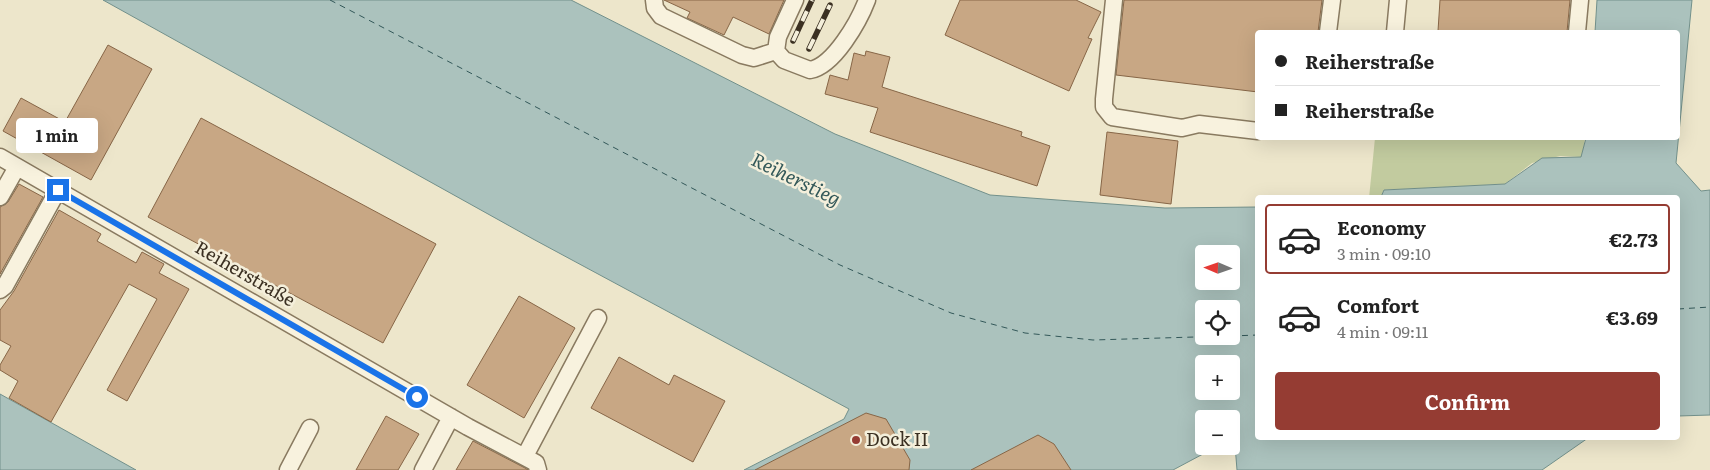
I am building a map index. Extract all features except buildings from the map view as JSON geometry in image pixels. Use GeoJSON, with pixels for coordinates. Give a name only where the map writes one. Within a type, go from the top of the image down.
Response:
{"type":"FeatureCollection","features":[{"type":"Feature","properties":{"kind":"street"},"geometry":{"type":"LineString","coordinates":[[654,0],[655,8],[661,16],[742,55],[754,58],[776,52]]}},
{"type":"Feature","properties":{"kind":"street"},"geometry":{"type":"LineString","coordinates":[[776,52],[778,37],[795,0]]}},
{"type":"Feature","properties":{"kind":"street"},"geometry":{"type":"LineString","coordinates":[[776,52],[784,60],[805,69],[814,69],[833,55],[853,28],[867,0]]}},
{"type":"Feature","properties":{"kind":"street"},"geometry":{"type":"LineString","coordinates":[[1114,0],[1104,99],[1104,107],[1112,117],[1182,128],[1199,124],[1255,131]]}},
{"type":"Feature","properties":{"kind":"street"},"geometry":{"type":"LineString","coordinates":[[1328,30],[1332,0]]}},
{"type":"Feature","properties":{"kind":"street"},"geometry":{"type":"LineString","coordinates":[[1395,30],[1398,0]]}},
{"type":"Feature","properties":{"kind":"street"},"geometry":{"type":"LineString","coordinates":[[1578,30],[1580,0]]}},
{"type":"Feature","properties":{"kind":"street","name":"Reiherstraße"},"geometry":{"type":"LineString","coordinates":[[0,157],[468,427],[525,456]]}},
{"type":"Feature","properties":{"kind":"street"},"geometry":{"type":"LineString","coordinates":[[0,197],[17,167]]}},
{"type":"Feature","properties":{"kind":"street"},"geometry":{"type":"LineString","coordinates":[[0,290],[5,286],[58,190]]}},
{"type":"Feature","properties":{"kind":"street"},"geometry":{"type":"LineString","coordinates":[[538,470],[536,463],[525,456],[598,318]]}},
{"type":"Feature","properties":{"kind":"street"},"geometry":{"type":"LineString","coordinates":[[423,470],[451,417]]}},
{"type":"Feature","properties":{"kind":"street"},"geometry":{"type":"LineString","coordinates":[[288,470],[310,428]]}},
{"type":"Feature","properties":{"kind":"green space"},"geometry":{"type":"Polygon","coordinates":[[[1375,140],[1585,140],[1582,157],[1560,156],[1532,163],[1505,184],[1384,190],[1382,195],[1369,195],[1375,140]]]}},
{"type":"Feature","properties":{"kind":"water","name":"Reiherstieg"},"geometry":{"type":"Polygon","coordinates":[[[103,0],[571,0],[835,134],[990,195],[1165,208],[1255,207],[1255,440],[1585,440],[1542,470],[1237,470],[1236,455],[1240,455],[1240,410],[1195,410],[1195,455],[1201,455],[1173,470],[744,470],[844,419],[849,409],[533,239],[103,0]]]}},
{"type":"Feature","properties":{"kind":"water"},"geometry":{"type":"Polygon","coordinates":[[[1597,0],[1692,0],[1680,122],[1680,30],[1595,30],[1597,0]]]}},
{"type":"Feature","properties":{"kind":"water"},"geometry":{"type":"Polygon","coordinates":[[[1585,140],[1678,140],[1676,163],[1701,191],[1710,190],[1710,415],[1680,416],[1680,195],[1382,195],[1384,190],[1505,184],[1542,158],[1581,157],[1585,140]]]}},
{"type":"Feature","properties":{"kind":"water"},"geometry":{"type":"Polygon","coordinates":[[[0,394],[136,470],[0,470],[0,394]]]}},
{"type":"Feature","properties":{"kind":"ferry route"},"geometry":{"type":"LineString","coordinates":[[330,0],[840,265],[951,313],[1025,333],[1093,340],[1195,337]]}},
{"type":"Feature","properties":{"kind":"ferry route"},"geometry":{"type":"LineString","coordinates":[[1680,309],[1710,307]]}},
{"type":"Feature","properties":{"kind":"ferry route"},"geometry":{"type":"LineString","coordinates":[[1240,336],[1255,335]]}},
{"type":"Feature","properties":{"kind":"railway"},"geometry":{"type":"LineString","coordinates":[[793,41],[812,0]]}},
{"type":"Feature","properties":{"kind":"railway"},"geometry":{"type":"LineString","coordinates":[[809,49],[830,5]]}},
{"type":"Feature","properties":{"kind":"place","name":"Dock II"},"geometry":{"type":"Point","coordinates":[856,440]}},
{"type":"Feature","properties":{"kind":"route"},"geometry":{"type":"LineString","coordinates":[[58,190],[417,397]]}}]}
